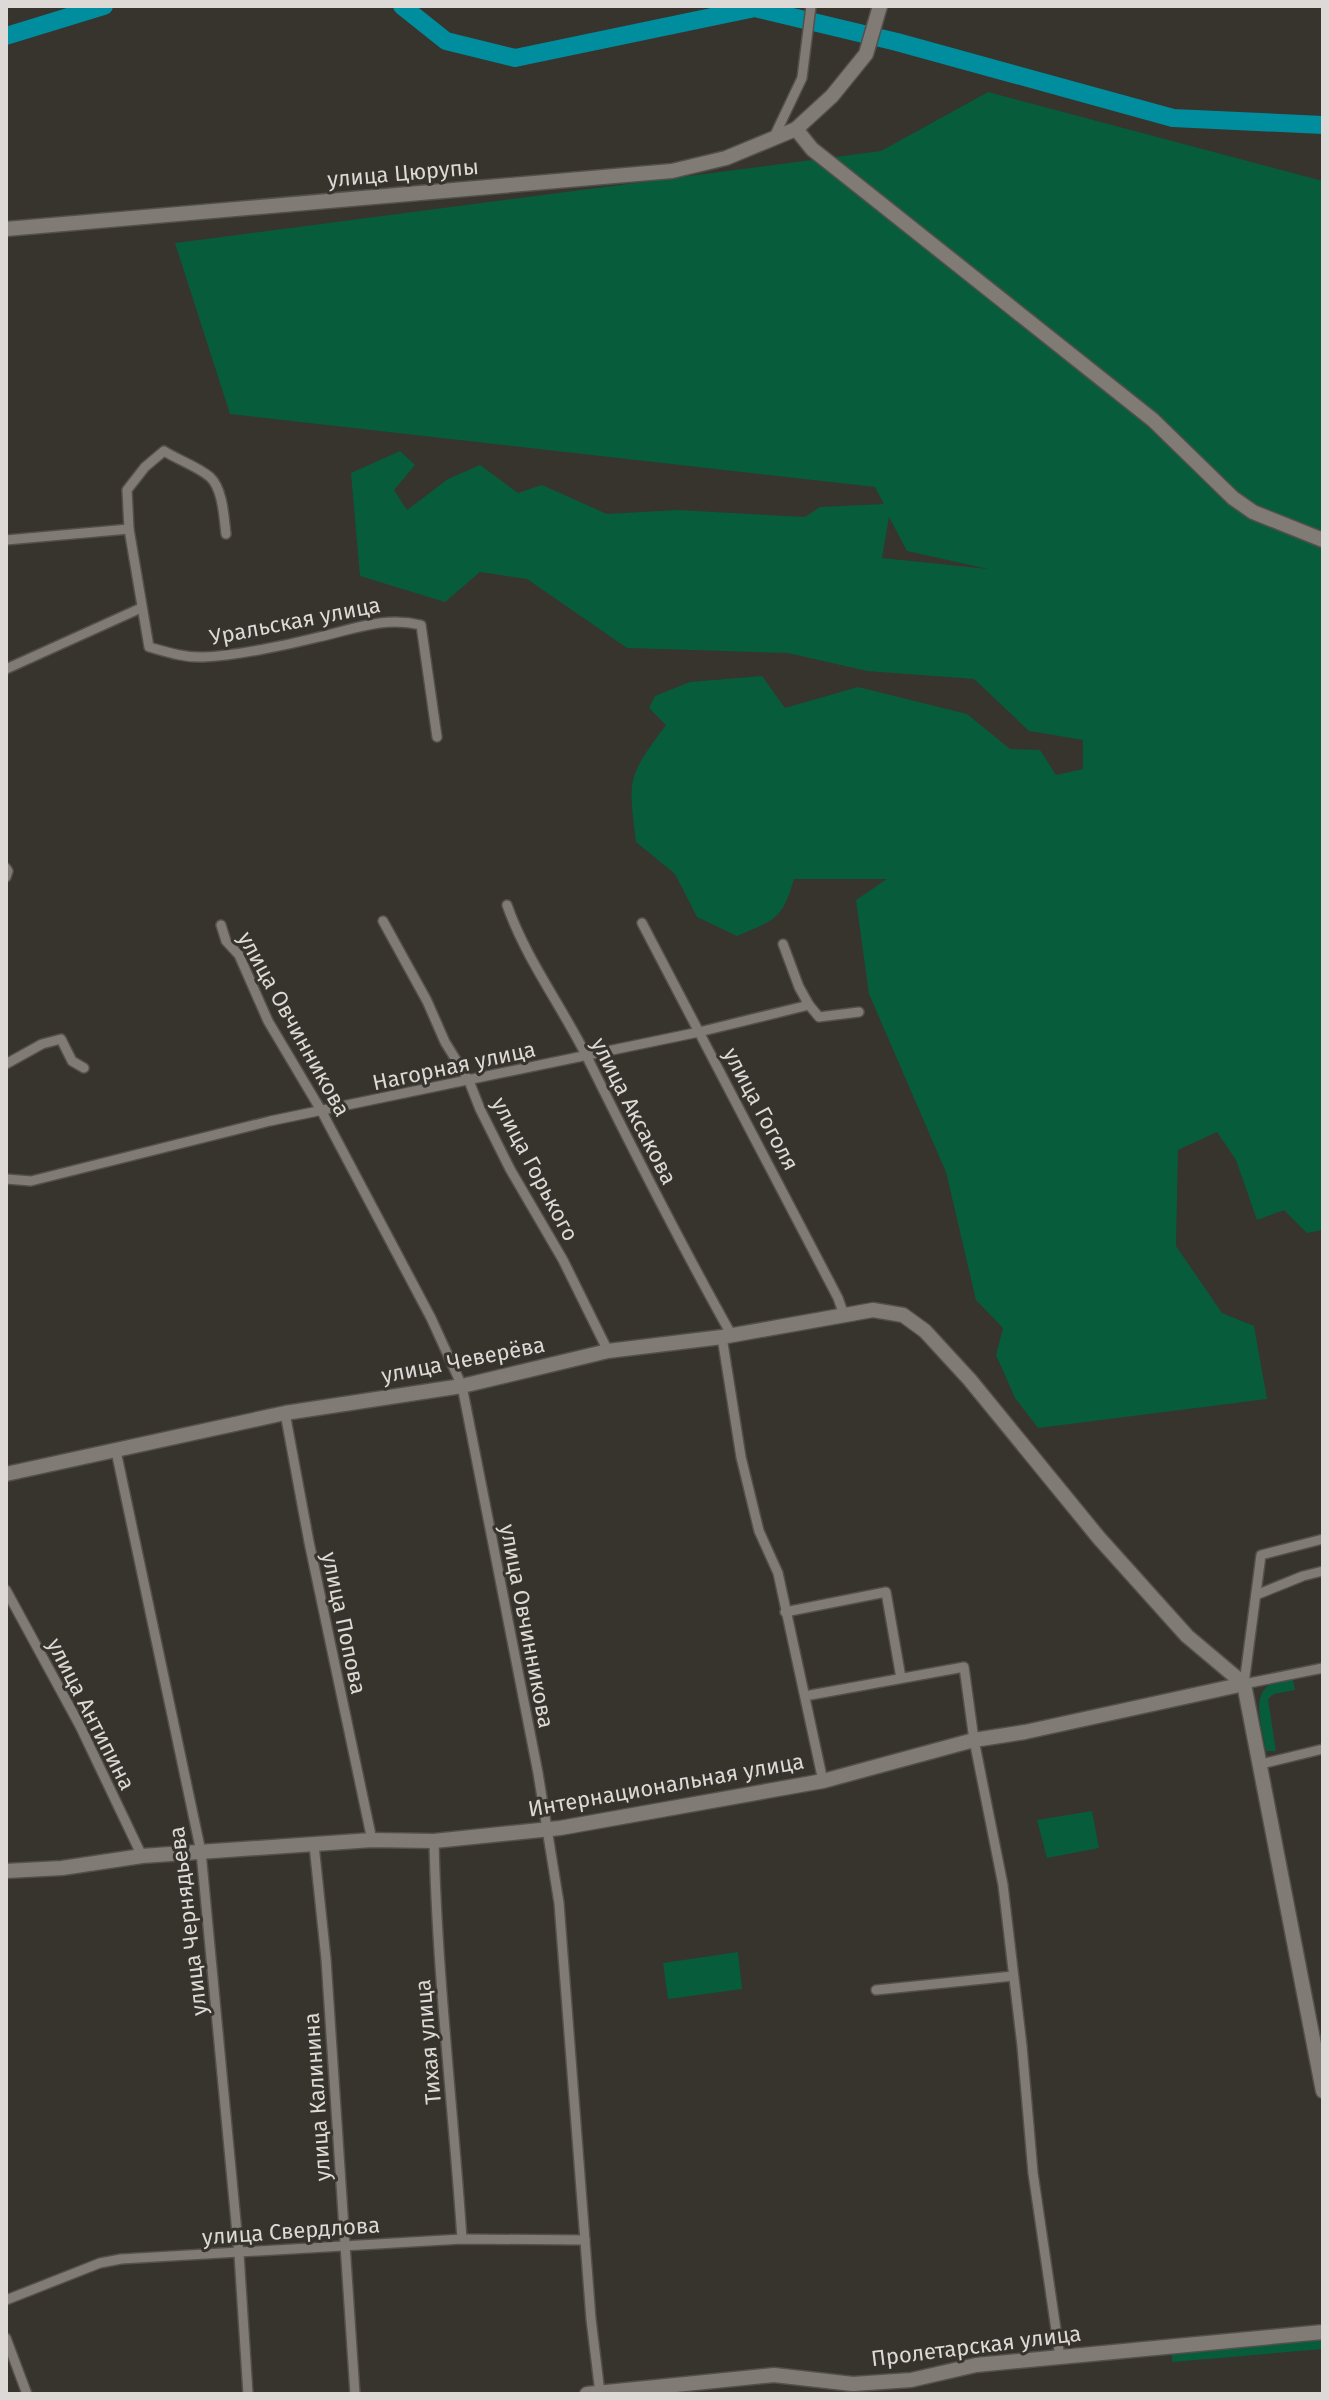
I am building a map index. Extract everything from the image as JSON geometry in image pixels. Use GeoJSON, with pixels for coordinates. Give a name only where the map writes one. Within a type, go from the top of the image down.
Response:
{"type":"FeatureCollection","features":[{"type":"Feature","properties":{"kind":"street"},"geometry":{"type":"LineString","coordinates":[[773,139],[802,78],[811,6]]}},
{"type":"Feature","properties":{"kind":"street","name":"улица Цюрупы"},"geometry":{"type":"LineString","coordinates":[[6,229],[672,171],[726,158],[796,129],[832,96],[866,54],[880,6]]}},
{"type":"Feature","properties":{"kind":"street"},"geometry":{"type":"LineString","coordinates":[[796,129],[812,149],[1153,420],[1233,498],[1253,512],[1323,540]]}},
{"type":"Feature","properties":{"kind":"street","name":"Уральская улица"},"geometry":{"type":"LineString","coordinates":[[226,534],[216,485],[210,477],[164,451],[145,467],[127,490],[129,529],[149,647],[204,657],[317,638],[375,621],[401,620],[421,625],[437,737]]}},
{"type":"Feature","properties":{"kind":"street"},"geometry":{"type":"LineString","coordinates":[[6,540],[129,529]]}},
{"type":"Feature","properties":{"kind":"street"},"geometry":{"type":"LineString","coordinates":[[6,669],[141,608]]}},
{"type":"Feature","properties":{"kind":"street"},"geometry":{"type":"LineString","coordinates":[[6,868],[6,877]]}},
{"type":"Feature","properties":{"kind":"street","name":"улица Аксакова"},"geometry":{"type":"LineString","coordinates":[[507,905],[516,931],[586,1055],[726,1336],[741,1457],[759,1531],[778,1573],[823,1781]]}},
{"type":"Feature","properties":{"kind":"street","name":"улица Горького"},"geometry":{"type":"LineString","coordinates":[[383,921],[427,1001],[445,1042],[469,1081],[510,1169],[563,1260],[608,1351]]}},
{"type":"Feature","properties":{"kind":"street","name":"улица Гоголя"},"geometry":{"type":"LineString","coordinates":[[642,923],[810,1242],[844,1315]]}},
{"type":"Feature","properties":{"kind":"street","name":"улица Овчинникова"},"geometry":{"type":"LineString","coordinates":[[221,925],[226,941],[239,955],[268,1021],[322,1112],[431,1318],[462,1386],[559,1903],[600,2393]]}},
{"type":"Feature","properties":{"kind":"street"},"geometry":{"type":"LineString","coordinates":[[783,944],[809,1005]]}},
{"type":"Feature","properties":{"kind":"street","name":"Нагорная улица"},"geometry":{"type":"LineString","coordinates":[[6,1179],[31,1181],[270,1121],[699,1032],[809,1005],[819,1017],[859,1012]]}},
{"type":"Feature","properties":{"kind":"street"},"geometry":{"type":"LineString","coordinates":[[6,1064],[42,1044],[61,1039],[72,1061],[84,1068]]}},
{"type":"Feature","properties":{"kind":"street","name":"улица Чеверёва"},"geometry":{"type":"LineString","coordinates":[[6,1474],[285,1413],[462,1386],[608,1351],[726,1336],[873,1310],[903,1315],[925,1331],[970,1380],[1099,1538],[1187,1636],[1244,1684]]}},
{"type":"Feature","properties":{"kind":"street","name":"улица Попова"},"geometry":{"type":"LineString","coordinates":[[285,1413],[312,1558],[372,1840]]}},
{"type":"Feature","properties":{"kind":"street","name":"улица Чернядьева"},"geometry":{"type":"LineString","coordinates":[[116,1451],[201,1852],[239,2254],[248,2394]]}},
{"type":"Feature","properties":{"kind":"street"},"geometry":{"type":"LineString","coordinates":[[1323,1539],[1261,1555],[1244,1684],[1323,2085]]}},
{"type":"Feature","properties":{"kind":"street"},"geometry":{"type":"LineString","coordinates":[[1256,1595],[1323,1571]]}},
{"type":"Feature","properties":{"kind":"street","name":"улица Антипина"},"geometry":{"type":"LineString","coordinates":[[6,1590],[80,1726],[142,1856]]}},
{"type":"Feature","properties":{"kind":"street"},"geometry":{"type":"LineString","coordinates":[[785,1612],[886,1592],[901,1678]]}},
{"type":"Feature","properties":{"kind":"street"},"geometry":{"type":"LineString","coordinates":[[805,1696],[964,1667],[974,1740],[1003,1885],[1033,2173],[1060,2357]]}},
{"type":"Feature","properties":{"kind":"street","name":"Интернациональная улица"},"geometry":{"type":"LineString","coordinates":[[6,1871],[62,1868],[142,1856],[372,1840],[434,1841],[547,1830],[823,1781],[974,1740],[1025,1732],[1323,1668]]}},
{"type":"Feature","properties":{"kind":"street"},"geometry":{"type":"LineString","coordinates":[[1261,1764],[1323,1749]]}},
{"type":"Feature","properties":{"kind":"street","name":"Тихая улица"},"geometry":{"type":"LineString","coordinates":[[434,1841],[436,1934],[462,2239]]}},
{"type":"Feature","properties":{"kind":"street","name":"улица Калинина"},"geometry":{"type":"LineString","coordinates":[[314,1845],[326,1959],[355,2394]]}},
{"type":"Feature","properties":{"kind":"street"},"geometry":{"type":"LineString","coordinates":[[876,1990],[1013,1976]]}},
{"type":"Feature","properties":{"kind":"street","name":"улица Свердлова"},"geometry":{"type":"LineString","coordinates":[[6,2300],[111,2260],[462,2239],[585,2240]]}},
{"type":"Feature","properties":{"kind":"street","name":"Пролетарская улица"},"geometry":{"type":"LineString","coordinates":[[587,2394],[774,2375],[853,2384],[911,2380],[976,2365],[1323,2332]]}},
{"type":"Feature","properties":{"kind":"street"},"geometry":{"type":"LineString","coordinates":[[6,2338],[27,2394]]}},
{"type":"Feature","properties":{"kind":"green space"},"geometry":{"type":"Polygon","coordinates":[[[988,92],[1323,181],[1323,1230],[1307,1233],[1284,1210],[1257,1220],[1236,1160],[1217,1132],[1178,1150],[1176,1246],[1222,1313],[1254,1326],[1267,1399],[1038,1428],[1015,1398],[996,1355],[1003,1328],[976,1300],[946,1172],[869,994],[856,900],[887,879],[794,879],[781,911],[775,917],[737,936],[697,917],[675,874],[636,842],[633,779],[644,756],[666,725],[649,708],[655,696],[690,682],[762,676],[785,708],[858,687],[967,714],[1010,749],[1040,750],[1056,775],[1083,769],[1083,740],[1029,731],[974,679],[867,671],[788,653],[627,648],[527,579],[480,572],[445,602],[360,576],[351,473],[400,451],[415,465],[394,490],[407,510],[448,479],[480,465],[518,493],[542,485],[607,514],[677,510],[805,517],[820,507],[884,504],[875,487],[230,414],[175,243],[881,151],[988,92]],[[889,517],[882,558],[988,569],[907,551],[889,517]]]}},
{"type":"Feature","properties":{"kind":"green space"},"geometry":{"type":"Polygon","coordinates":[[[1293,1680],[1295,1690],[1274,1694],[1268,1699],[1276,1751],[1266,1751],[1259,1715],[1262,1694],[1267,1686],[1278,1681],[1293,1680]]]}},
{"type":"Feature","properties":{"kind":"green space"},"geometry":{"type":"Polygon","coordinates":[[[1092,1811],[1099,1848],[1047,1858],[1037,1820],[1092,1811]]]}},
{"type":"Feature","properties":{"kind":"green space"},"geometry":{"type":"Polygon","coordinates":[[[738,1952],[742,1989],[668,1999],[663,1963],[738,1952]]]}},
{"type":"Feature","properties":{"kind":"green space"},"geometry":{"type":"Polygon","coordinates":[[[1323,2339],[1323,2349],[1172,2362],[1172,2355],[1179,2352],[1323,2339]]]}},
{"type":"Feature","properties":{"kind":"waterway"},"geometry":{"type":"LineString","coordinates":[[6,36],[104,6]]}},
{"type":"Feature","properties":{"kind":"waterway"},"geometry":{"type":"LineString","coordinates":[[402,6],[446,41],[515,58],[755,8],[897,42],[1173,118],[1323,125]]}}]}
